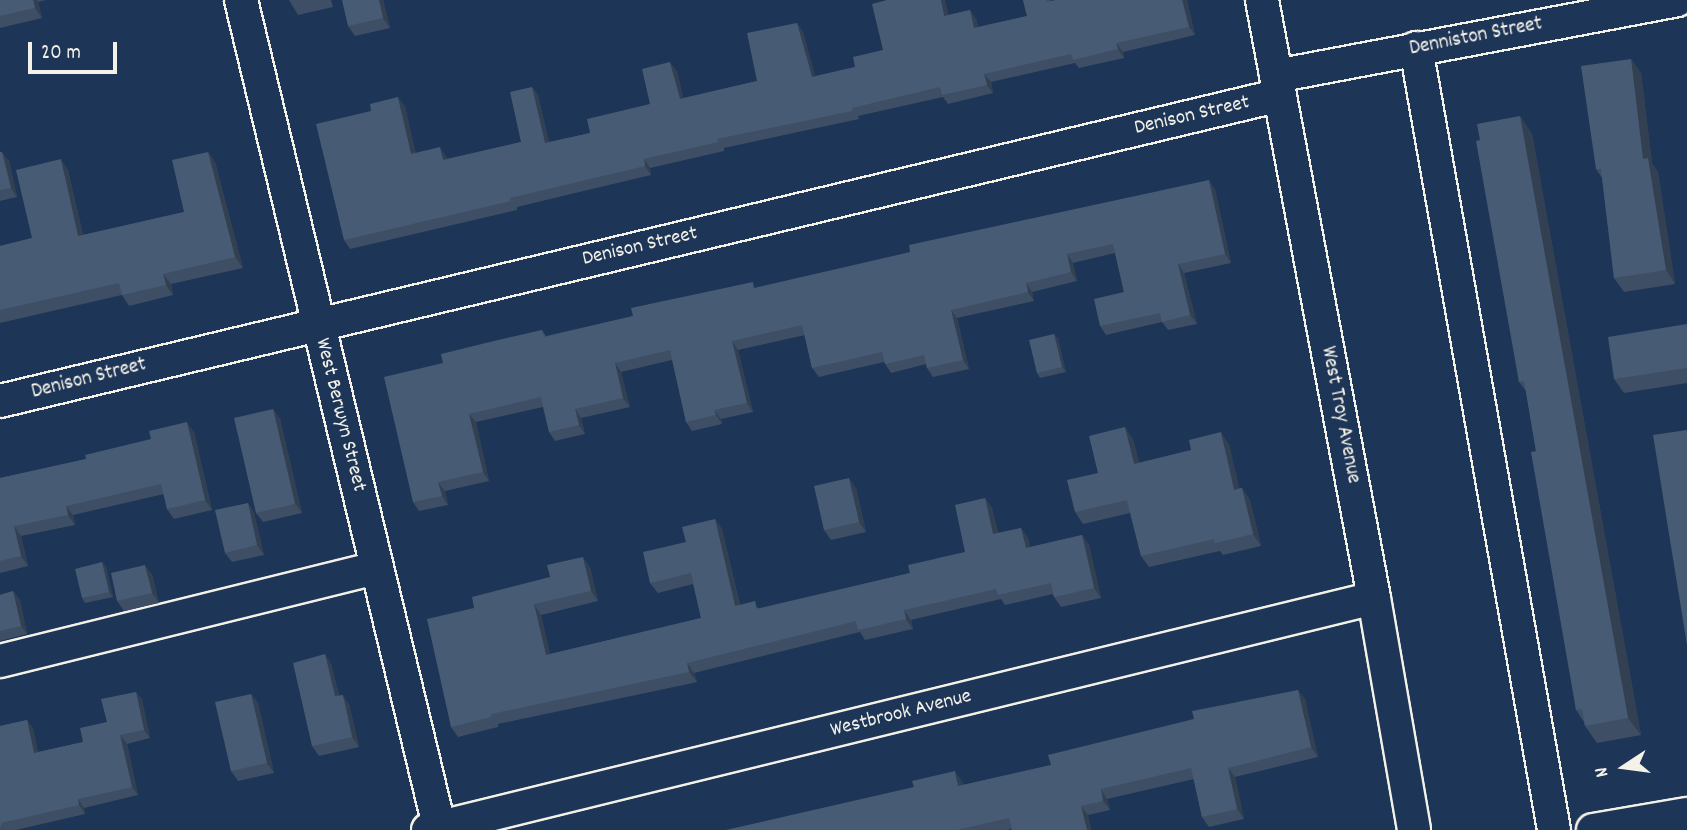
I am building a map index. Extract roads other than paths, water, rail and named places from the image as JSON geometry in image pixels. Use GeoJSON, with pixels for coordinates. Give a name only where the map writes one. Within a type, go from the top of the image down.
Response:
{"type":"FeatureCollection","features":[{"type":"Feature","properties":{"kind":"street","name":"West Berwyn Street"},"geometry":{"type":"LineString","coordinates":[[241,0],[377,568],[436,829]]}},
{"type":"Feature","properties":{"kind":"street","name":"West Troy Avenue"},"geometry":{"type":"LineString","coordinates":[[1262,0],[1374,598],[1414,830]]}},
{"type":"Feature","properties":{"kind":"street","name":"Denniston Street"},"geometry":{"type":"LineString","coordinates":[[1278,85],[1416,48],[1677,0]]}},
{"type":"Feature","properties":{"kind":"street"},"geometry":{"type":"LineString","coordinates":[[1416,48],[1554,830]]}},
{"type":"Feature","properties":{"kind":"street","name":"Denison Street"},"geometry":{"type":"LineString","coordinates":[[0,401],[1278,85]]}},
{"type":"Feature","properties":{"kind":"street"},"geometry":{"type":"LineString","coordinates":[[0,661],[377,568]]}},
{"type":"Feature","properties":{"kind":"street","name":"Westbrook Avenue"},"geometry":{"type":"LineString","coordinates":[[436,829],[1374,598]]}},
{"type":"Feature","properties":{"kind":"street"},"geometry":{"type":"LineString","coordinates":[[1593,830],[1687,814]]}}]}
